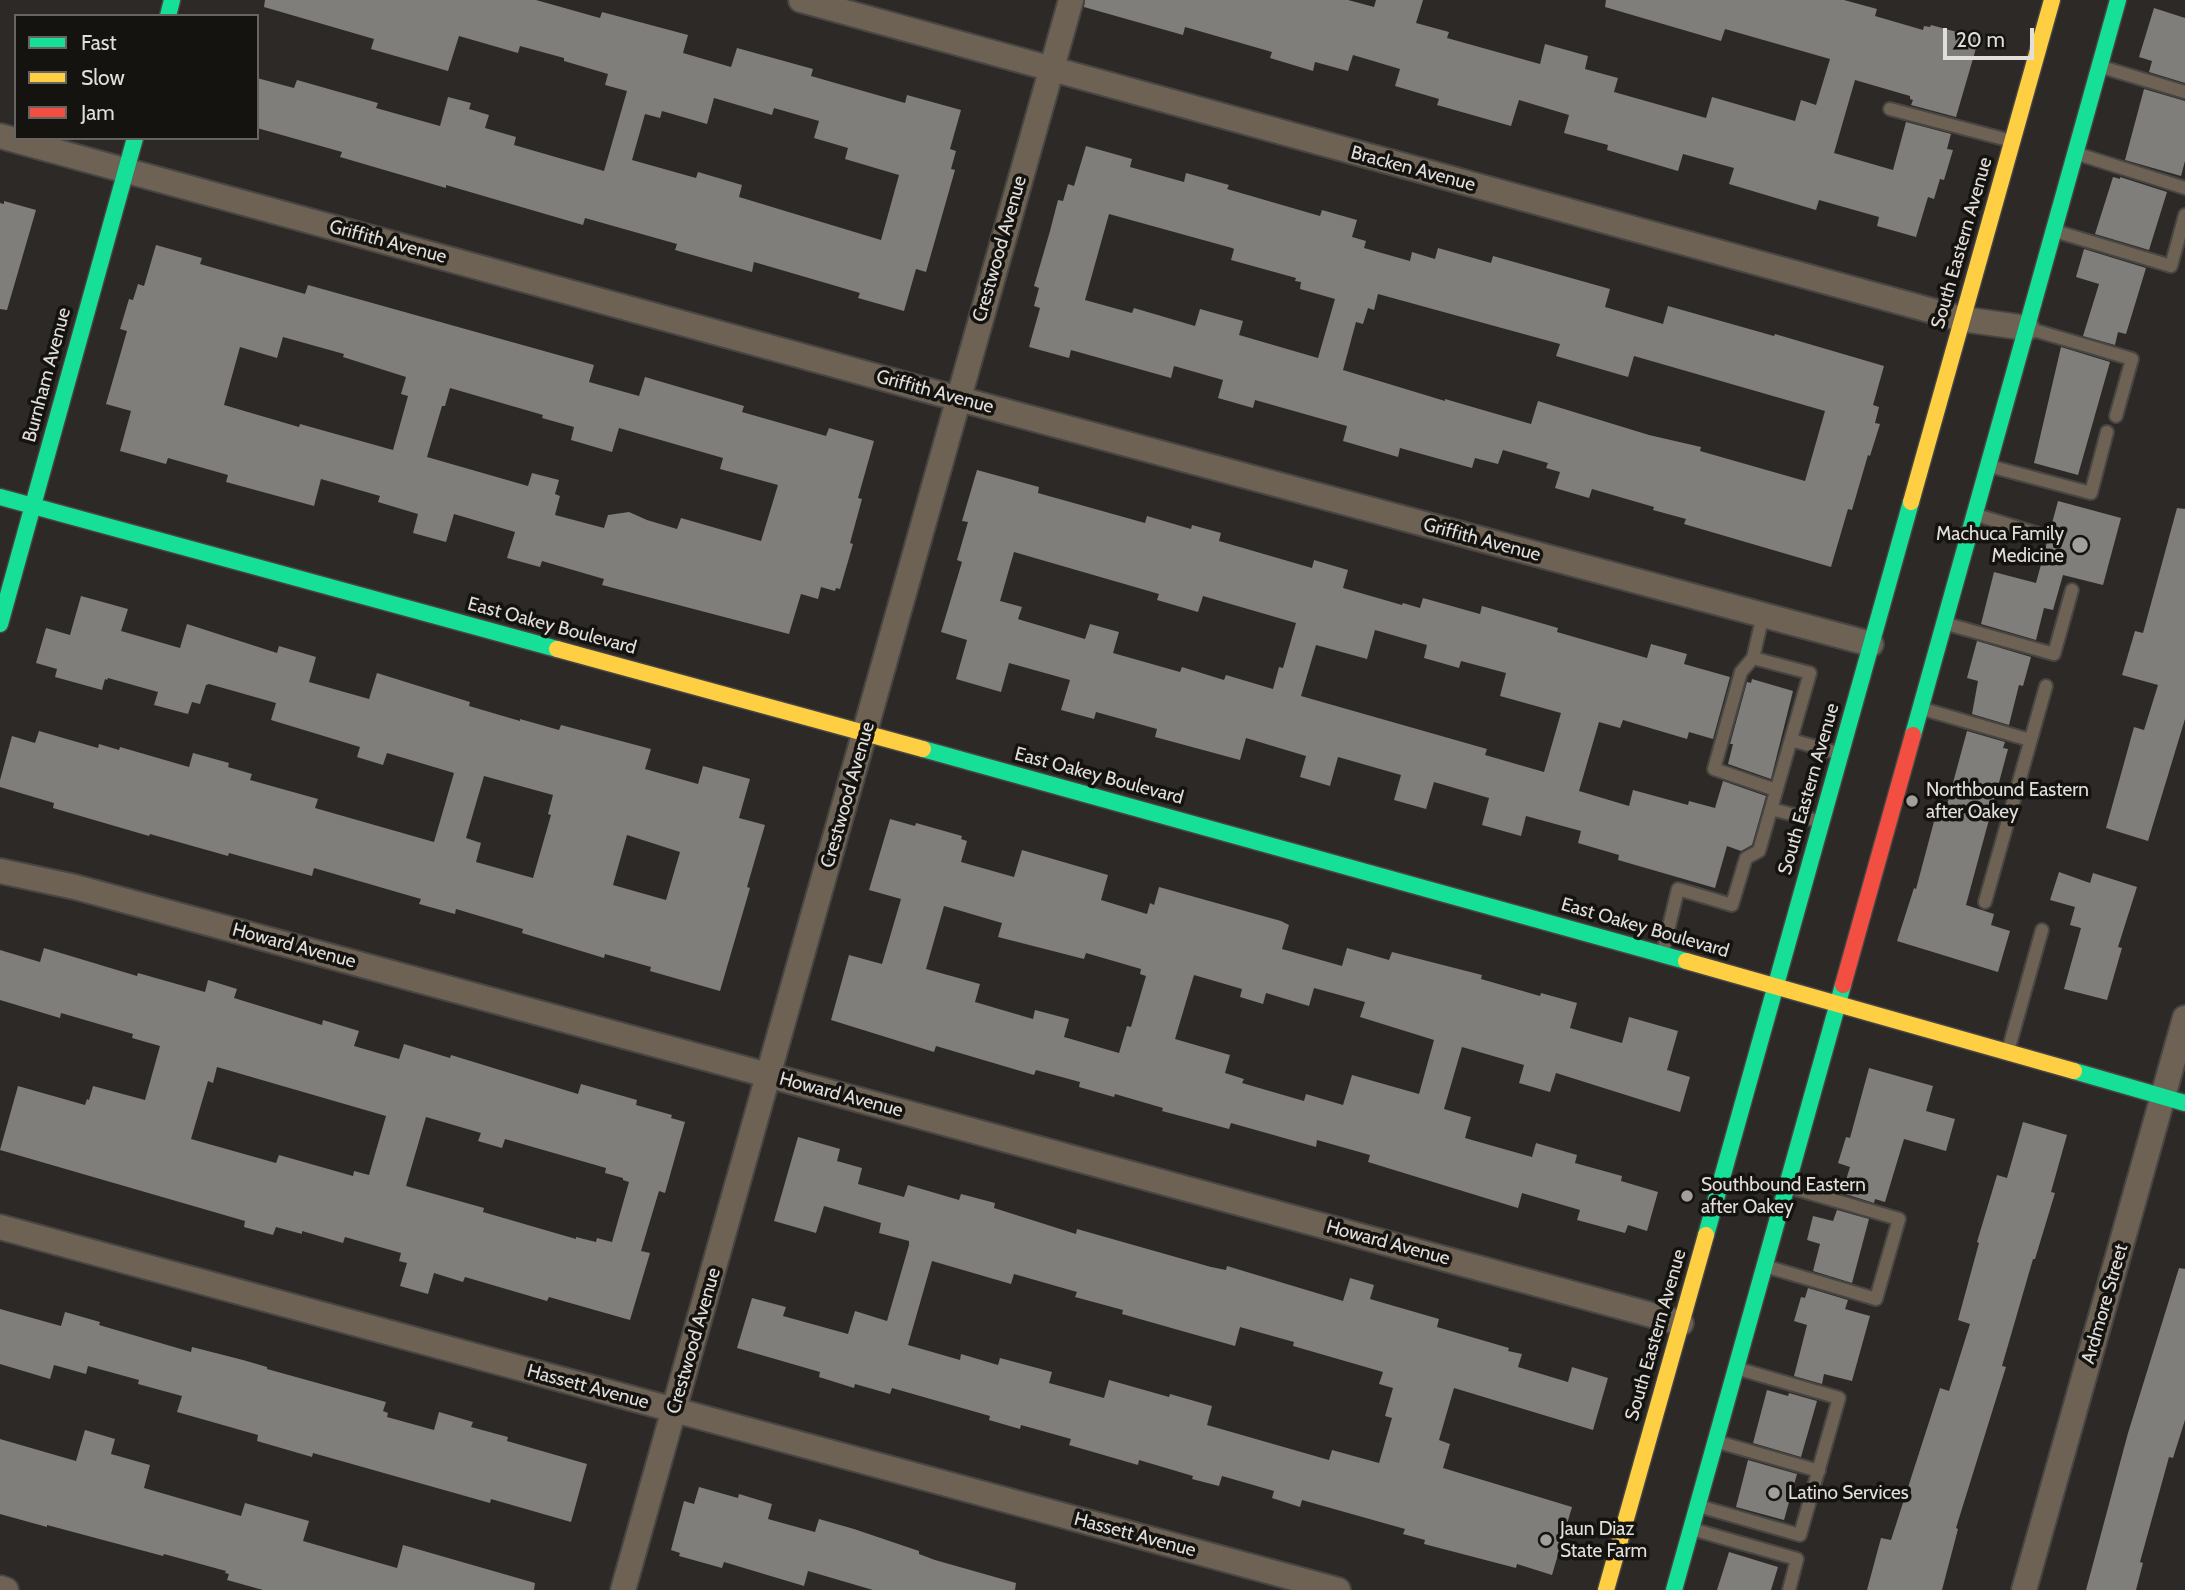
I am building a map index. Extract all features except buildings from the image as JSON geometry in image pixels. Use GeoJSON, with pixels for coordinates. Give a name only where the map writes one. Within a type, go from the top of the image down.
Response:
{"type":"FeatureCollection","features":[{"type":"Feature","properties":{"kind":"main road","name":"South Eastern Avenue"},"geometry":{"type":"LineString","coordinates":[[1606,1590],[2052,0]]}},
{"type":"Feature","properties":{"kind":"main road"},"geometry":{"type":"LineString","coordinates":[[1674,1590],[2118,0]]}},
{"type":"Feature","properties":{"kind":"main road","name":"Burnham Avenue"},"geometry":{"type":"LineString","coordinates":[[0,624],[134,140]]}},
{"type":"Feature","properties":{"kind":"main road","name":"East Oakey Boulevard"},"geometry":{"type":"LineString","coordinates":[[0,497],[1662,954],[2174,1100]]}},
{"type":"Feature","properties":{"kind":"street","name":"Bracken Avenue"},"geometry":{"type":"LineString","coordinates":[[801,0],[1962,319],[2027,328]]}},
{"type":"Feature","properties":{"kind":"street","name":"Crestwood Avenue"},"geometry":{"type":"LineString","coordinates":[[623,1590],[1071,0]]}},
{"type":"Feature","properties":{"kind":"street","name":"Griffith Avenue"},"geometry":{"type":"LineString","coordinates":[[15,140],[1871,644]]}},
{"type":"Feature","properties":{"kind":"street","name":"Howard Avenue"},"geometry":{"type":"LineString","coordinates":[[0,871],[89,891],[1681,1323]]}},
{"type":"Feature","properties":{"kind":"street","name":"Ardmore Street"},"geometry":{"type":"LineString","coordinates":[[2024,1590],[2174,1100],[2185,1018]]}},
{"type":"Feature","properties":{"kind":"street","name":"Hassett Avenue"},"geometry":{"type":"LineString","coordinates":[[0,1227],[1338,1590]]}},
{"type":"Feature","properties":{"kind":"street"},"geometry":{"type":"LineString","coordinates":[[0,1588],[6,1590]]}},
{"type":"Feature","properties":{"kind":"lane"},"geometry":{"type":"LineString","coordinates":[[2100,67],[2185,92]]}},
{"type":"Feature","properties":{"kind":"lane"},"geometry":{"type":"LineString","coordinates":[[1890,108],[2012,141]]}},
{"type":"Feature","properties":{"kind":"lane"},"geometry":{"type":"LineString","coordinates":[[2076,153],[2185,188]]}},
{"type":"Feature","properties":{"kind":"lane"},"geometry":{"type":"LineString","coordinates":[[2054,231],[2171,266],[2185,215]]}},
{"type":"Feature","properties":{"kind":"lane"},"geometry":{"type":"LineString","coordinates":[[2027,328],[2132,359],[2116,416]]}},
{"type":"Feature","properties":{"kind":"lane"},"geometry":{"type":"LineString","coordinates":[[1988,466],[2091,493],[2107,432]]}},
{"type":"Feature","properties":{"kind":"lane"},"geometry":{"type":"LineString","coordinates":[[1975,514],[2039,534]]}},
{"type":"Feature","properties":{"kind":"lane"},"geometry":{"type":"LineString","coordinates":[[1944,623],[2054,654],[2073,590]]}},
{"type":"Feature","properties":{"kind":"lane"},"geometry":{"type":"LineString","coordinates":[[1763,615],[1753,658],[1741,672],[1714,769],[1776,790]]}},
{"type":"Feature","properties":{"kind":"lane"},"geometry":{"type":"LineString","coordinates":[[1662,954],[1678,889],[1732,905],[1746,858],[1759,851],[1810,673],[1753,658]]}},
{"type":"Feature","properties":{"kind":"lane"},"geometry":{"type":"LineString","coordinates":[[1985,902],[2046,686]]}},
{"type":"Feature","properties":{"kind":"lane"},"geometry":{"type":"LineString","coordinates":[[1921,709],[2030,740]]}},
{"type":"Feature","properties":{"kind":"lane"},"geometry":{"type":"LineString","coordinates":[[1791,740],[1840,754]]}},
{"type":"Feature","properties":{"kind":"lane"},"geometry":{"type":"LineString","coordinates":[[1771,809],[1822,821]]}},
{"type":"Feature","properties":{"kind":"lane"},"geometry":{"type":"LineString","coordinates":[[2008,1052],[2042,930]]}},
{"type":"Feature","properties":{"kind":"lane"},"geometry":{"type":"LineString","coordinates":[[1765,1266],[1876,1299],[1899,1219],[1787,1187]]}},
{"type":"Feature","properties":{"kind":"lane"},"geometry":{"type":"LineString","coordinates":[[1697,1506],[1800,1535],[1819,1471],[1839,1398],[1736,1368]]}},
{"type":"Feature","properties":{"kind":"lane"},"geometry":{"type":"LineString","coordinates":[[1715,1441],[1819,1471]]}},
{"type":"Feature","properties":{"kind":"lane"},"geometry":{"type":"LineString","coordinates":[[1691,1528],[1797,1559],[1789,1590]]}},
{"type":"Feature","properties":{"kind":"traffic: fast"},"geometry":{"type":"LineString","coordinates":[[168,14],[172,0]]}},
{"type":"Feature","properties":{"kind":"traffic: fast"},"geometry":{"type":"LineString","coordinates":[[1913,735],[2118,0]]}},
{"type":"Feature","properties":{"kind":"traffic: fast"},"geometry":{"type":"LineString","coordinates":[[0,624],[134,140]]}},
{"type":"Feature","properties":{"kind":"traffic: fast"},"geometry":{"type":"LineString","coordinates":[[0,497],[557,649]]}},
{"type":"Feature","properties":{"kind":"traffic: fast"},"geometry":{"type":"LineString","coordinates":[[1706,1235],[1911,502]]}},
{"type":"Feature","properties":{"kind":"traffic: fast"},"geometry":{"type":"LineString","coordinates":[[923,749],[1686,961]]}},
{"type":"Feature","properties":{"kind":"traffic: fast"},"geometry":{"type":"LineString","coordinates":[[1674,1590],[1843,985]]}},
{"type":"Feature","properties":{"kind":"traffic: fast"},"geometry":{"type":"LineString","coordinates":[[2074,1071],[2185,1103]]}},
{"type":"Feature","properties":{"kind":"traffic: slow"},"geometry":{"type":"LineString","coordinates":[[1911,502],[2052,0]]}},
{"type":"Feature","properties":{"kind":"traffic: slow"},"geometry":{"type":"LineString","coordinates":[[557,649],[923,749]]}},
{"type":"Feature","properties":{"kind":"traffic: slow"},"geometry":{"type":"LineString","coordinates":[[1686,961],[2074,1071]]}},
{"type":"Feature","properties":{"kind":"traffic: slow"},"geometry":{"type":"LineString","coordinates":[[1606,1590],[1706,1235]]}},
{"type":"Feature","properties":{"kind":"traffic: jam"},"geometry":{"type":"LineString","coordinates":[[1843,985],[1913,735]]}},
{"type":"Feature","properties":{"kind":"place","name":"Machuca Family Medicine"},"geometry":{"type":"Point","coordinates":[2080,545]}},
{"type":"Feature","properties":{"kind":"place","name":"Northbound Eastern after Oakey"},"geometry":{"type":"Point","coordinates":[1912,801]}},
{"type":"Feature","properties":{"kind":"place","name":"Southbound Eastern after Oakey"},"geometry":{"type":"Point","coordinates":[1687,1196]}},
{"type":"Feature","properties":{"kind":"place","name":"Latino Services"},"geometry":{"type":"Point","coordinates":[1774,1493]}},
{"type":"Feature","properties":{"kind":"place","name":"Jaun Diaz State Farm"},"geometry":{"type":"Point","coordinates":[1546,1540]}}]}
